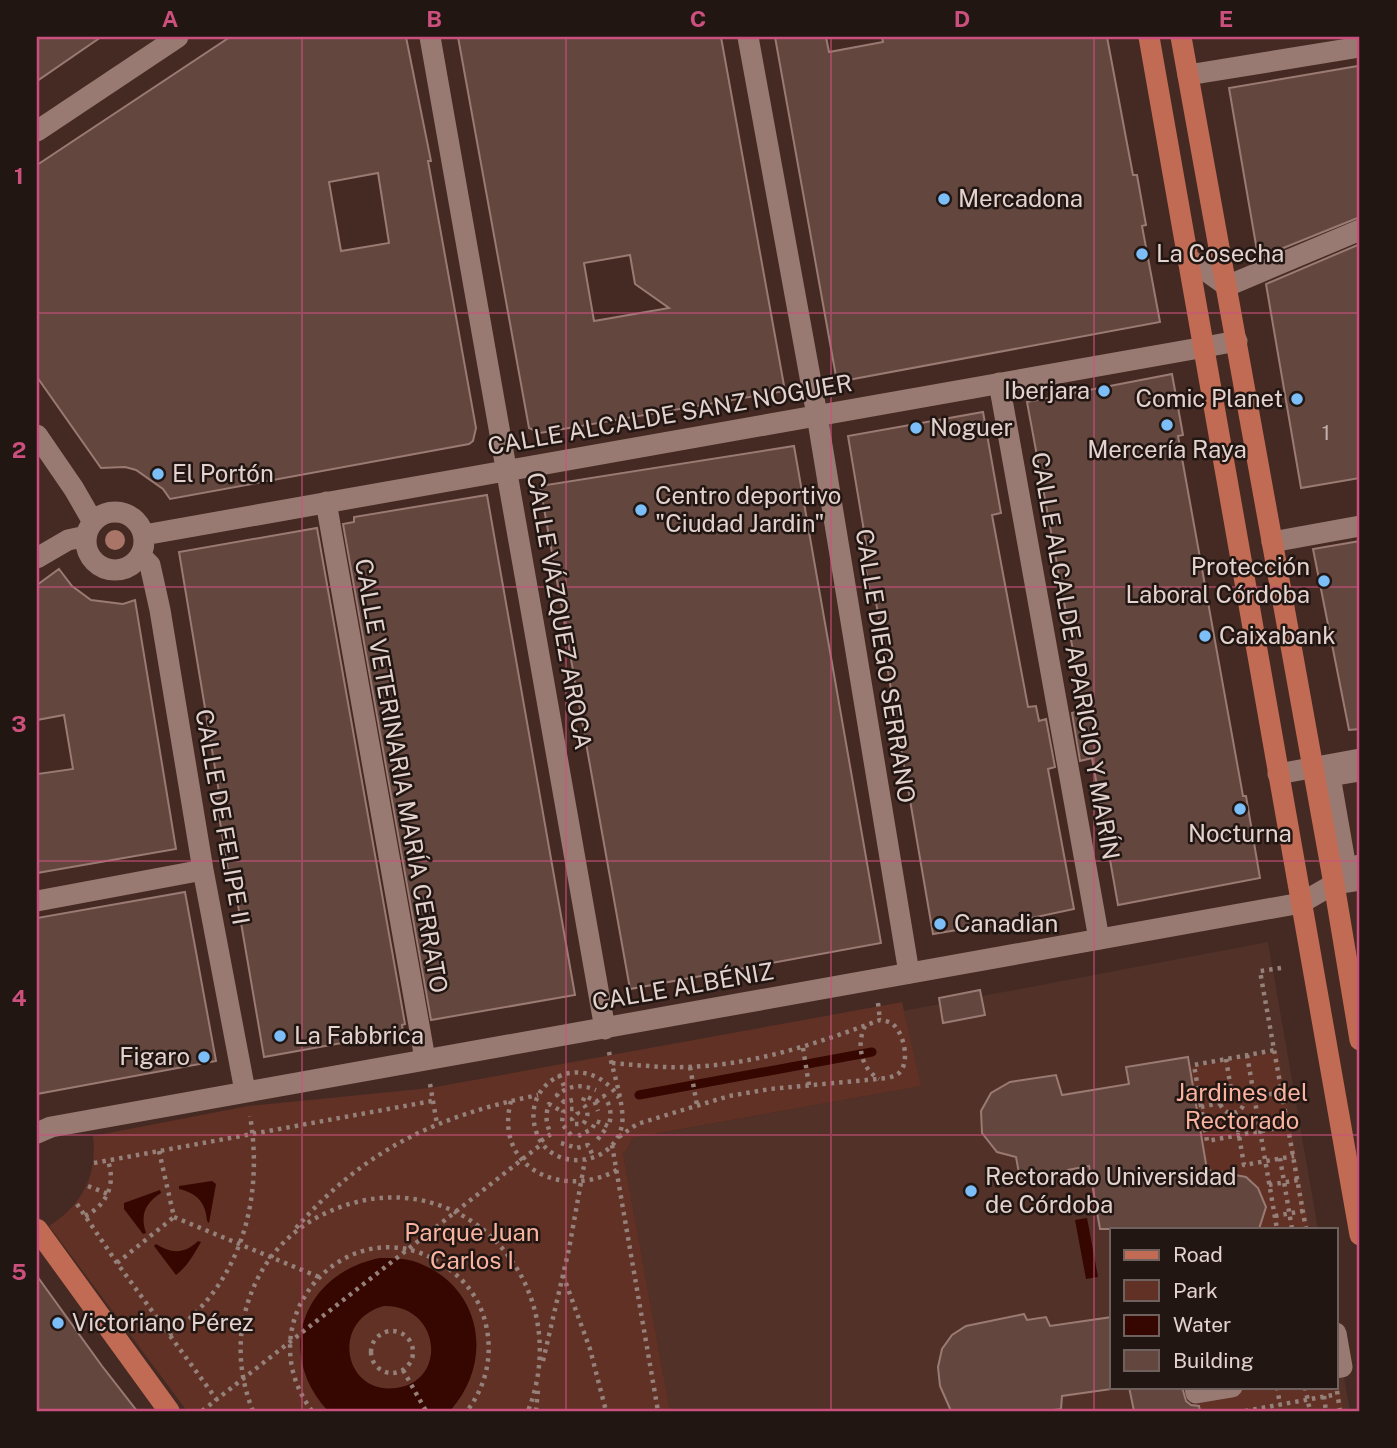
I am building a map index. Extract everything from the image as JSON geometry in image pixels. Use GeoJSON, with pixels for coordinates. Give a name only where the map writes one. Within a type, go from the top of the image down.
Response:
{"type":"FeatureCollection","features":[{"type":"Feature","properties":{"kind":"main road"},"geometry":{"type":"LineString","coordinates":[[1149,37],[1360,1235]]}},
{"type":"Feature","properties":{"kind":"main road"},"geometry":{"type":"LineString","coordinates":[[1181,37],[1360,1040]]}},
{"type":"Feature","properties":{"kind":"main road"},"geometry":{"type":"LineString","coordinates":[[37,1229],[169,1411]]}},
{"type":"Feature","properties":{"kind":"street"},"geometry":{"type":"LineString","coordinates":[[37,131],[178,37]]}},
{"type":"Feature","properties":{"kind":"street","name":"CALLE VÁZQUEZ AROCA"},"geometry":{"type":"LineString","coordinates":[[430,37],[605,1028]]}},
{"type":"Feature","properties":{"kind":"street","name":"CALLE DIEGO SERRANO"},"geometry":{"type":"LineString","coordinates":[[748,37],[817,415],[909,973]]}},
{"type":"Feature","properties":{"kind":"street"},"geometry":{"type":"LineString","coordinates":[[1188,75],[1360,47]]}},
{"type":"Feature","properties":{"kind":"street"},"geometry":{"type":"LineString","coordinates":[[1189,259],[1227,286],[1360,230]]}},
{"type":"Feature","properties":{"kind":"street","name":"CALLE ALCALDE SANZ NOGUER"},"geometry":{"type":"LineString","coordinates":[[144,535],[1237,341]]}},
{"type":"Feature","properties":{"kind":"street","name":"CALLE ALCALDE APARICIO Y MARÍN"},"geometry":{"type":"LineString","coordinates":[[999,383],[1099,939]]}},
{"type":"Feature","properties":{"kind":"street"},"geometry":{"type":"LineString","coordinates":[[37,435],[74,489],[90,529],[89,554],[101,567],[119,571],[135,563],[141,556],[145,542],[135,519],[127,514],[108,513],[90,529],[37,558]]}},
{"type":"Feature","properties":{"kind":"street","name":"CALLE VETERINARIA MARÍA CERRATO"},"geometry":{"type":"LineString","coordinates":[[326,502],[425,1059]]}},
{"type":"Feature","properties":{"kind":"street"},"geometry":{"type":"LineString","coordinates":[[1272,542],[1360,526]]}},
{"type":"Feature","properties":{"kind":"street","name":"CALLE DE FELIPE II"},"geometry":{"type":"LineString","coordinates":[[141,556],[150,565],[160,610],[203,870],[245,1091]]}},
{"type":"Feature","properties":{"kind":"street"},"geometry":{"type":"LineString","coordinates":[[1278,774],[1360,759]]}},
{"type":"Feature","properties":{"kind":"street"},"geometry":{"type":"LineString","coordinates":[[1360,771],[1329,776],[1346,867],[1360,865]]}},
{"type":"Feature","properties":{"kind":"street"},"geometry":{"type":"LineString","coordinates":[[37,901],[203,870]]}},
{"type":"Feature","properties":{"kind":"street"},"geometry":{"type":"LineString","coordinates":[[1334,884],[1360,880]]}},
{"type":"Feature","properties":{"kind":"street","name":"CALLE ALBÉNIZ"},"geometry":{"type":"LineString","coordinates":[[37,1133],[51,1127],[245,1091],[1301,904],[1334,884]]}},
{"type":"Feature","properties":{"kind":"street"},"geometry":{"type":"LineString","coordinates":[[1338,1344],[1342,1367],[1338,1368]]}},
{"type":"Feature","properties":{"kind":"street"},"geometry":{"type":"LineString","coordinates":[[1195,1388],[1196,1394],[1227,1388]]}},
{"type":"Feature","properties":{"kind":"path"},"geometry":{"type":"LineString","coordinates":[[1281,968],[1260,971],[1307,1228]]}},
{"type":"Feature","properties":{"kind":"path"},"geometry":{"type":"LineString","coordinates":[[612,1063],[690,1068],[769,1056],[803,1048],[880,1020],[891,1022],[899,1031],[905,1062],[897,1075],[879,1080],[809,1085],[729,1096],[637,1124],[616,1139]]}},
{"type":"Feature","properties":{"kind":"path"},"geometry":{"type":"LineString","coordinates":[[865,1025],[860,1044],[864,1065],[870,1075],[879,1080]]}},
{"type":"Feature","properties":{"kind":"path"},"geometry":{"type":"LineString","coordinates":[[605,1028],[622,1112],[622,1124],[612,1145],[594,1158],[579,1161],[564,1159],[550,1151],[542,1142],[534,1125],[538,1095],[559,1075],[587,1072],[600,1077],[611,1086],[619,1098]]}},
{"type":"Feature","properties":{"kind":"path"},"geometry":{"type":"LineString","coordinates":[[803,1048],[809,1085]]}},
{"type":"Feature","properties":{"kind":"path"},"geometry":{"type":"LineString","coordinates":[[1275,1050],[1194,1065],[1201,1106],[1207,1141],[1288,1126]]}},
{"type":"Feature","properties":{"kind":"path"},"geometry":{"type":"LineString","coordinates":[[1247,1055],[1277,1228]]}},
{"type":"Feature","properties":{"kind":"path"},"geometry":{"type":"LineString","coordinates":[[425,1059],[437,1124]]}},
{"type":"Feature","properties":{"kind":"path"},"geometry":{"type":"LineString","coordinates":[[1226,1059],[1231,1089]]}},
{"type":"Feature","properties":{"kind":"path"},"geometry":{"type":"LineString","coordinates":[[690,1068],[697,1105]]}},
{"type":"Feature","properties":{"kind":"path"},"geometry":{"type":"LineString","coordinates":[[559,1075],[565,1088]]}},
{"type":"Feature","properties":{"kind":"path"},"geometry":{"type":"LineString","coordinates":[[573,1100],[564,1101],[556,1095],[565,1088],[576,1086],[596,1090]]}},
{"type":"Feature","properties":{"kind":"path"},"geometry":{"type":"LineString","coordinates":[[1231,1089],[1240,1092],[1244,1099],[1242,1107],[1235,1112],[1226,1111],[1221,1103],[1224,1092],[1231,1089]]}},
{"type":"Feature","properties":{"kind":"path"},"geometry":{"type":"LineString","coordinates":[[169,1335],[209,1300],[234,1261],[246,1227],[253,1195],[255,1160],[245,1091]]}},
{"type":"Feature","properties":{"kind":"path"},"geometry":{"type":"LineString","coordinates":[[1244,1099],[1282,1093]]}},
{"type":"Feature","properties":{"kind":"path"},"geometry":{"type":"LineString","coordinates":[[253,1411],[243,1380],[240,1348],[243,1315],[250,1295],[271,1257],[313,1209],[361,1165],[406,1138],[437,1124],[538,1095]]}},
{"type":"Feature","properties":{"kind":"path"},"geometry":{"type":"LineString","coordinates":[[563,1112],[575,1109],[578,1113],[572,1119],[573,1124],[583,1124],[588,1116],[582,1103],[585,1096],[596,1102],[598,1111]]}},
{"type":"Feature","properties":{"kind":"path"},"geometry":{"type":"LineString","coordinates":[[596,1102],[604,1096],[610,1109],[609,1124],[597,1140]]}},
{"type":"Feature","properties":{"kind":"path"},"geometry":{"type":"LineString","coordinates":[[94,1163],[432,1101]]}},
{"type":"Feature","properties":{"kind":"path"},"geometry":{"type":"LineString","coordinates":[[511,1101],[509,1126],[512,1142],[532,1169],[561,1182],[582,1182],[617,1171]]}},
{"type":"Feature","properties":{"kind":"path"},"geometry":{"type":"LineString","coordinates":[[1201,1106],[1221,1103]]}},
{"type":"Feature","properties":{"kind":"path"},"geometry":{"type":"LineString","coordinates":[[202,1411],[523,1160],[551,1134],[546,1112],[549,1104],[563,1112]]}},
{"type":"Feature","properties":{"kind":"path"},"geometry":{"type":"LineString","coordinates":[[563,1112],[562,1124],[570,1135]]}},
{"type":"Feature","properties":{"kind":"path"},"geometry":{"type":"LineString","coordinates":[[1235,1112],[1244,1165],[1294,1156]]}},
{"type":"Feature","properties":{"kind":"path"},"geometry":{"type":"LineString","coordinates":[[578,1136],[592,1129],[596,1121],[622,1124]]}},
{"type":"Feature","properties":{"kind":"path"},"geometry":{"type":"LineString","coordinates":[[561,1143],[577,1148],[588,1145],[594,1158]]}},
{"type":"Feature","properties":{"kind":"path"},"geometry":{"type":"LineString","coordinates":[[612,1145],[658,1411]]}},
{"type":"Feature","properties":{"kind":"path"},"geometry":{"type":"LineString","coordinates":[[159,1151],[174,1217]]}},
{"type":"Feature","properties":{"kind":"path"},"geometry":{"type":"LineString","coordinates":[[1280,1158],[1292,1228]]}},
{"type":"Feature","properties":{"kind":"path"},"geometry":{"type":"LineString","coordinates":[[528,1411],[539,1378],[563,1274],[585,1160]]}},
{"type":"Feature","properties":{"kind":"path"},"geometry":{"type":"LineString","coordinates":[[85,1216],[99,1207],[108,1194],[111,1177],[108,1161]]}},
{"type":"Feature","properties":{"kind":"path"},"geometry":{"type":"LineString","coordinates":[[1269,1185],[1298,1180]]}},
{"type":"Feature","properties":{"kind":"path"},"geometry":{"type":"LineString","coordinates":[[88,1186],[108,1194]]}},
{"type":"Feature","properties":{"kind":"path"},"geometry":{"type":"LineString","coordinates":[[289,1237],[329,1211],[375,1199],[411,1199],[434,1204],[477,1225],[494,1240],[523,1277],[532,1298],[540,1332],[536,1411]]}},
{"type":"Feature","properties":{"kind":"path"},"geometry":{"type":"LineString","coordinates":[[77,1203],[217,1399]]}},
{"type":"Feature","properties":{"kind":"path"},"geometry":{"type":"LineString","coordinates":[[1275,1216],[1303,1211]]}},
{"type":"Feature","properties":{"kind":"path"},"geometry":{"type":"LineString","coordinates":[[174,1217],[319,1277]]}},
{"type":"Feature","properties":{"kind":"path"},"geometry":{"type":"LineString","coordinates":[[117,1262],[174,1217]]}},
{"type":"Feature","properties":{"kind":"path"},"geometry":{"type":"LineString","coordinates":[[312,1411],[292,1372],[289,1344],[294,1317],[306,1292],[337,1262],[363,1251],[397,1248],[430,1256],[458,1276],[470,1288],[482,1311],[488,1335],[488,1370],[475,1401],[467,1411]]}},
{"type":"Feature","properties":{"kind":"path"},"geometry":{"type":"LineString","coordinates":[[563,1274],[590,1349],[606,1411]]}},
{"type":"Feature","properties":{"kind":"path"},"geometry":{"type":"LineString","coordinates":[[386,1331],[400,1332],[410,1340],[413,1353],[403,1370],[388,1373],[372,1360],[371,1345],[386,1331]]}},
{"type":"Feature","properties":{"kind":"path"},"geometry":{"type":"LineString","coordinates":[[403,1370],[426,1411]]}},
{"type":"Feature","properties":{"kind":"path"},"geometry":{"type":"LineString","coordinates":[[1277,1388],[1280,1405]]}},
{"type":"Feature","properties":{"kind":"path"},"geometry":{"type":"LineString","coordinates":[[1305,1388],[1310,1411]]}},
{"type":"Feature","properties":{"kind":"path"},"geometry":{"type":"LineString","coordinates":[[1336,1388],[1340,1411]]}},
{"type":"Feature","properties":{"kind":"path"},"geometry":{"type":"LineString","coordinates":[[1245,1411],[1337,1394]]}},
{"type":"Feature","properties":{"kind":"path"},"geometry":{"type":"LineString","coordinates":[[1324,1396],[1326,1411]]}},
{"type":"Feature","properties":{"kind":"shaded area","name":"Rectorado Universidad de Córdoba"},"geometry":{"type":"Polygon","coordinates":[[[1268,942],[1318,1228],[1110,1228],[1110,1388],[1338,1388],[1338,1344],[1350,1411],[670,1411],[623,1153],[632,1138],[920,1086],[903,1011],[1268,942]]]}},
{"type":"Feature","properties":{"kind":"green space","name":"Parque Juan Carlos I"},"geometry":{"type":"Polygon","coordinates":[[[902,1002],[921,1086],[632,1138],[623,1153],[670,1411],[187,1411],[49,1226],[70,1209],[85,1188],[93,1164],[93,1136],[248,1106],[430,1088],[902,1002]]]}},
{"type":"Feature","properties":{"kind":"green space","name":"Jardines del Rectorado"},"geometry":{"type":"Polygon","coordinates":[[[1278,1052],[1309,1228],[1258,1228],[1260,1225],[1258,1188],[1236,1175],[1195,1178],[1203,1145],[1190,1067],[1278,1052]]]}},
{"type":"Feature","properties":{"kind":"green space"},"geometry":{"type":"Polygon","coordinates":[[[1338,1379],[1344,1411],[1200,1411],[1196,1393],[1226,1388],[1338,1388],[1338,1379]]]}},
{"type":"Feature","properties":{"kind":"water"},"geometry":{"type":"Polygon","coordinates":[[[212,1181],[216,1184],[209,1223],[199,1200],[191,1193],[179,1189],[179,1186],[212,1181]]]}},
{"type":"Feature","properties":{"kind":"water"},"geometry":{"type":"Polygon","coordinates":[[[160,1190],[161,1193],[145,1210],[146,1233],[143,1234],[124,1209],[124,1203],[160,1190]]]}},
{"type":"Feature","properties":{"kind":"water"},"geometry":{"type":"Polygon","coordinates":[[[1087,1218],[1098,1277],[1086,1279],[1075,1220],[1087,1218]]]}},
{"type":"Feature","properties":{"kind":"water"},"geometry":{"type":"Polygon","coordinates":[[[201,1242],[193,1256],[176,1275],[154,1246],[156,1244],[167,1250],[178,1251],[201,1242]]]}},
{"type":"Feature","properties":{"kind":"water"},"geometry":{"type":"Polygon","coordinates":[[[380,1258],[413,1261],[436,1272],[454,1287],[467,1305],[474,1325],[476,1347],[473,1369],[464,1391],[450,1411],[328,1411],[312,1388],[303,1365],[300,1341],[305,1318],[315,1298],[332,1280],[353,1267],[380,1258]],[[384,1306],[367,1314],[356,1326],[350,1340],[350,1355],[355,1369],[364,1380],[378,1387],[396,1388],[413,1383],[424,1373],[430,1359],[431,1344],[427,1330],[417,1318],[403,1309],[384,1306]]]}},
{"type":"Feature","properties":{"kind":"building"},"geometry":{"type":"Polygon","coordinates":[[[37,37],[101,37],[37,81],[37,37]]]}},
{"type":"Feature","properties":{"kind":"building"},"geometry":{"type":"Polygon","coordinates":[[[230,37],[406,37],[431,161],[428,161],[476,428],[473,441],[469,444],[170,499],[163,489],[136,470],[125,467],[101,468],[37,377],[37,165],[230,37]],[[378,173],[329,182],[341,251],[389,243],[378,173]]]}},
{"type":"Feature","properties":{"kind":"building"},"geometry":{"type":"Polygon","coordinates":[[[458,37],[721,37],[785,391],[540,433],[529,428],[458,37]],[[630,255],[584,263],[594,321],[669,308],[635,284],[630,255]]]}},
{"type":"Feature","properties":{"kind":"building"},"geometry":{"type":"Polygon","coordinates":[[[775,37],[826,37],[829,52],[883,42],[882,37],[1107,37],[1133,175],[1137,175],[1146,225],[1142,226],[1160,322],[837,382],[775,37]]]}},
{"type":"Feature","properties":{"kind":"building"},"geometry":{"type":"Polygon","coordinates":[[[1358,66],[1360,217],[1261,257],[1260,250],[1257,251],[1229,88],[1358,66]]]}},
{"type":"Feature","properties":{"kind":"building"},"geometry":{"type":"Polygon","coordinates":[[[1360,244],[1360,478],[1301,488],[1266,284],[1360,244]]]}},
{"type":"Feature","properties":{"kind":"building"},"geometry":{"type":"Polygon","coordinates":[[[1172,374],[1183,435],[1178,436],[1260,878],[1118,905],[1092,758],[1080,761],[1072,713],[1084,710],[1027,402],[1172,374]]]}},
{"type":"Feature","properties":{"kind":"building"},"geometry":{"type":"Polygon","coordinates":[[[983,412],[1001,513],[992,515],[1028,707],[1036,706],[1039,721],[1046,719],[1055,767],[1048,769],[1074,909],[975,930],[975,927],[933,934],[876,602],[874,603],[872,590],[869,590],[864,558],[867,558],[866,543],[848,436],[983,412]]]}},
{"type":"Feature","properties":{"kind":"building"},"geometry":{"type":"Polygon","coordinates":[[[794,446],[881,943],[630,989],[540,486],[794,446]]]}},
{"type":"Feature","properties":{"kind":"building"},"geometry":{"type":"Polygon","coordinates":[[[487,495],[575,995],[431,1020],[343,524],[354,522],[354,517],[487,495]]]}},
{"type":"Feature","properties":{"kind":"building"},"geometry":{"type":"Polygon","coordinates":[[[317,528],[405,1024],[402,1025],[403,1032],[264,1057],[233,876],[229,876],[216,798],[220,798],[179,552],[317,528]]]}},
{"type":"Feature","properties":{"kind":"building"},"geometry":{"type":"Polygon","coordinates":[[[1360,541],[1360,729],[1349,730],[1313,549],[1360,541]]]}},
{"type":"Feature","properties":{"kind":"building"},"geometry":{"type":"Polygon","coordinates":[[[59,569],[72,586],[91,600],[123,604],[135,600],[176,849],[37,873],[37,774],[73,769],[64,715],[37,720],[37,585],[59,569]]]}},
{"type":"Feature","properties":{"kind":"building"},"geometry":{"type":"Polygon","coordinates":[[[185,892],[216,1061],[37,1094],[37,918],[185,892]]]}},
{"type":"Feature","properties":{"kind":"building"},"geometry":{"type":"Polygon","coordinates":[[[980,990],[985,1015],[943,1023],[939,998],[980,990]]]}},
{"type":"Feature","properties":{"kind":"building"},"geometry":{"type":"Polygon","coordinates":[[[1188,1057],[1207,1170],[1246,1177],[1258,1188],[1266,1207],[1259,1228],[1100,1229],[1089,1166],[1020,1179],[1016,1157],[997,1152],[982,1133],[981,1111],[991,1093],[1010,1082],[1056,1075],[1062,1095],[1129,1084],[1126,1067],[1188,1057]]]}},
{"type":"Feature","properties":{"kind":"building"},"geometry":{"type":"Polygon","coordinates":[[[37,1276],[102,1366],[137,1411],[37,1411],[37,1276]]]}},
{"type":"Feature","properties":{"kind":"building"},"geometry":{"type":"Polygon","coordinates":[[[1024,1314],[1027,1320],[1046,1317],[1050,1326],[1110,1317],[1112,1389],[1062,1396],[1061,1409],[1047,1411],[951,1411],[940,1386],[938,1367],[942,1349],[952,1335],[966,1326],[1024,1314]]]}},
{"type":"Feature","properties":{"kind":"building"},"geometry":{"type":"Polygon","coordinates":[[[1129,1388],[1182,1388],[1186,1401],[1199,1406],[1200,1411],[1134,1411],[1129,1388]]]}},
{"type":"Feature","properties":{"kind":"waterway"},"geometry":{"type":"LineString","coordinates":[[639,1095],[872,1052]]}},
{"type":"Feature","properties":{"kind":"place","name":"Mercadona"},"geometry":{"type":"Point","coordinates":[944,199]}},
{"type":"Feature","properties":{"kind":"place","name":"La Cosecha"},"geometry":{"type":"Point","coordinates":[1142,254]}},
{"type":"Feature","properties":{"kind":"place","name":"Iberjara"},"geometry":{"type":"Point","coordinates":[1104,391]}},
{"type":"Feature","properties":{"kind":"place","name":"Comic Planet"},"geometry":{"type":"Point","coordinates":[1297,399]}},
{"type":"Feature","properties":{"kind":"place","name":"Mercería Raya"},"geometry":{"type":"Point","coordinates":[1167,425]}},
{"type":"Feature","properties":{"kind":"place","name":"Noguer"},"geometry":{"type":"Point","coordinates":[916,428]}},
{"type":"Feature","properties":{"kind":"place","name":"El Portón"},"geometry":{"type":"Point","coordinates":[158,474]}},
{"type":"Feature","properties":{"kind":"place","name":"Centro deportivo \"Ciudad Jardin\""},"geometry":{"type":"Point","coordinates":[641,510]}},
{"type":"Feature","properties":{"kind":"place","name":"Protección Laboral Córdoba"},"geometry":{"type":"Point","coordinates":[1324,581]}},
{"type":"Feature","properties":{"kind":"place","name":"Caixabank"},"geometry":{"type":"Point","coordinates":[1205,636]}},
{"type":"Feature","properties":{"kind":"place","name":"Nocturna"},"geometry":{"type":"Point","coordinates":[1240,809]}},
{"type":"Feature","properties":{"kind":"place","name":"Canadian"},"geometry":{"type":"Point","coordinates":[940,924]}},
{"type":"Feature","properties":{"kind":"place","name":"La Fabbrica"},"geometry":{"type":"Point","coordinates":[280,1036]}},
{"type":"Feature","properties":{"kind":"place","name":"Figaro"},"geometry":{"type":"Point","coordinates":[204,1057]}},
{"type":"Feature","properties":{"kind":"place","name":"Rectorado Universidad de Córdoba"},"geometry":{"type":"Point","coordinates":[971,1191]}},
{"type":"Feature","properties":{"kind":"place","name":"Victoriano Pérez"},"geometry":{"type":"Point","coordinates":[58,1323]}}]}
